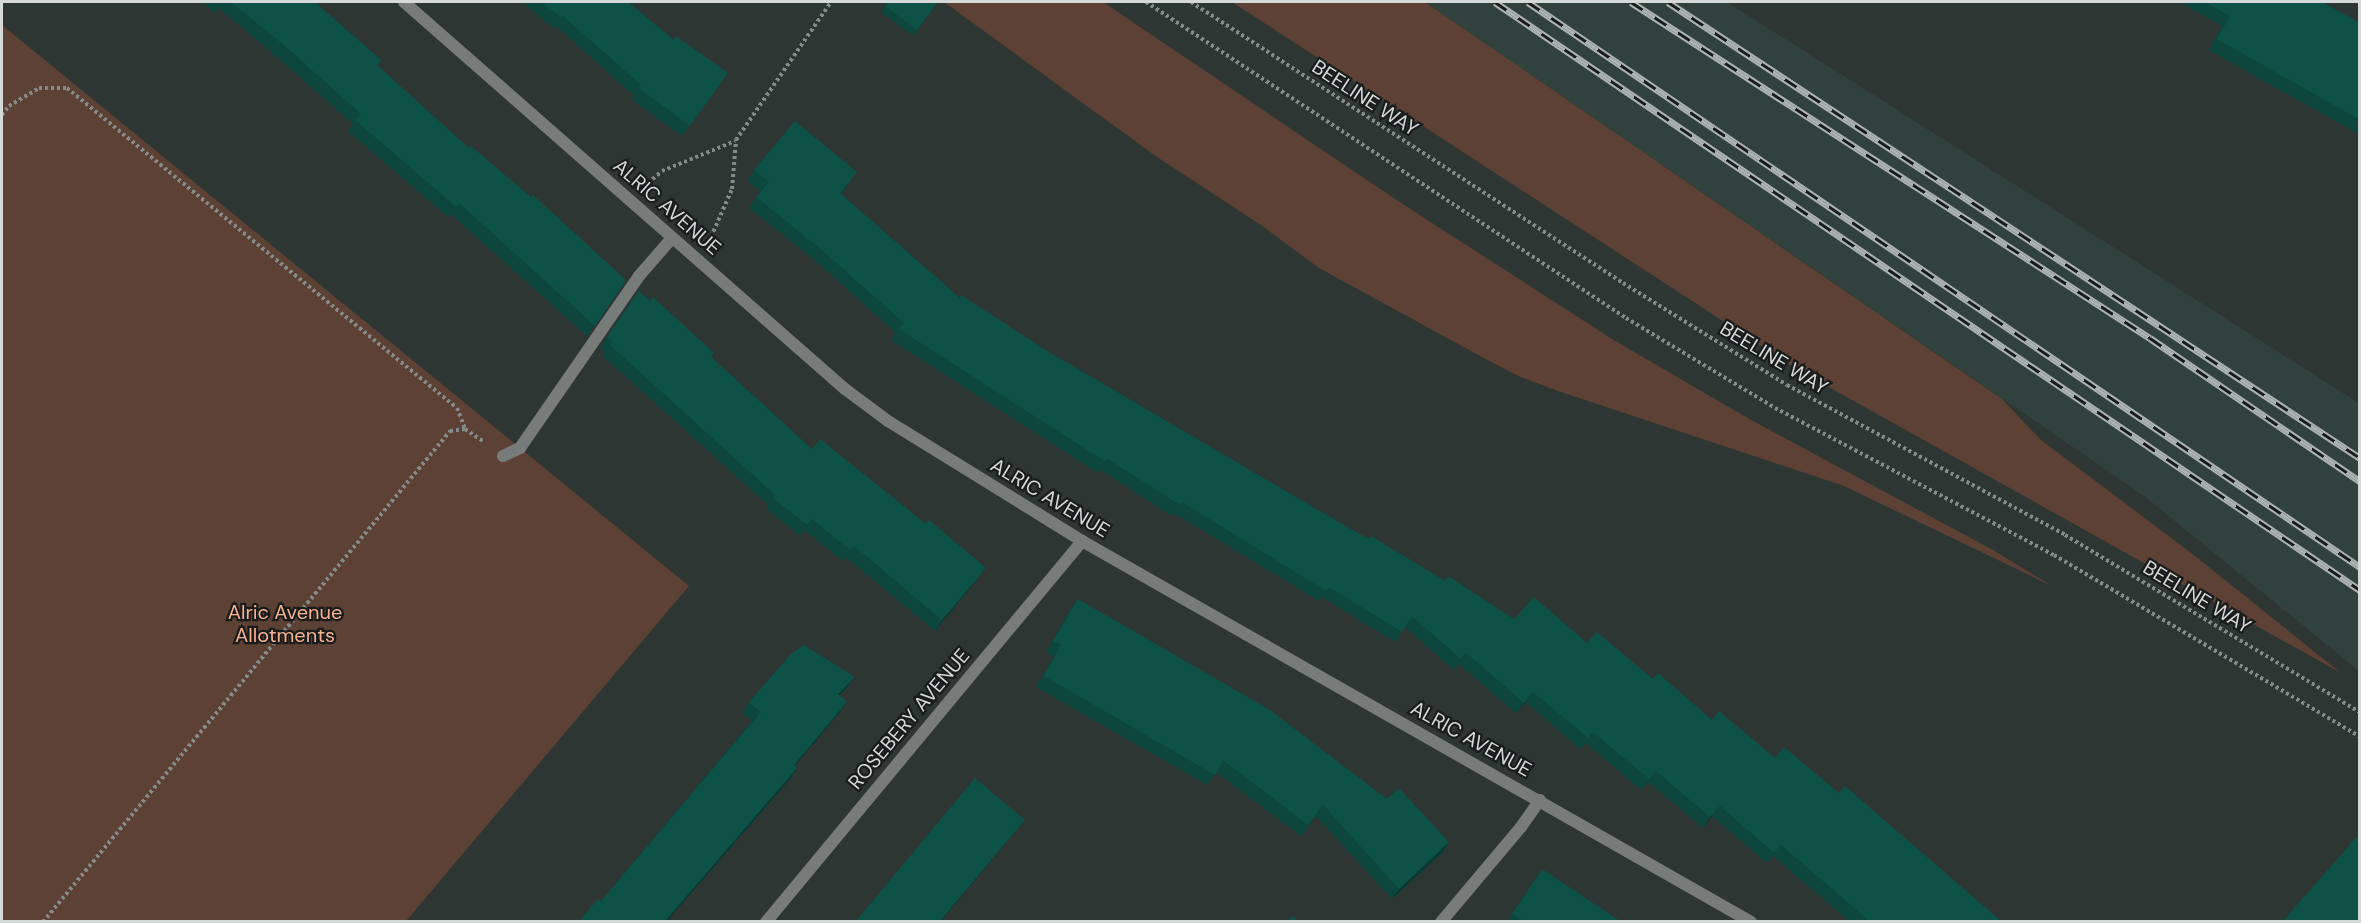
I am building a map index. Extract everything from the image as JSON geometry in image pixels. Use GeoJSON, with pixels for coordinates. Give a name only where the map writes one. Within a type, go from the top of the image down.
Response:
{"type":"FeatureCollection","features":[{"type":"Feature","properties":{"kind":"street","name":"ALRIC AVENUE"},"geometry":{"type":"LineString","coordinates":[[404,2],[845,389],[888,421],[1082,542],[1751,921]]}},
{"type":"Feature","properties":{"kind":"street"},"geometry":{"type":"LineString","coordinates":[[503,456],[520,448],[639,276],[672,238]]}},
{"type":"Feature","properties":{"kind":"street","name":"ROSEBERY AVENUE"},"geometry":{"type":"LineString","coordinates":[[766,921],[1082,542]]}},
{"type":"Feature","properties":{"kind":"street"},"geometry":{"type":"LineString","coordinates":[[1440,921],[1521,827],[1540,800]]}},
{"type":"Feature","properties":{"kind":"path"},"geometry":{"type":"LineString","coordinates":[[701,263],[732,189],[736,140],[831,2]]}},
{"type":"Feature","properties":{"kind":"path"},"geometry":{"type":"LineString","coordinates":[[1146,2],[1510,244],[1774,408],[2054,555],[2360,736]]}},
{"type":"Feature","properties":{"kind":"path","name":"BEELINE WAY"},"geometry":{"type":"LineString","coordinates":[[1191,2],[1493,199],[1786,385],[2065,534],[2360,712]]}},
{"type":"Feature","properties":{"kind":"path"},"geometry":{"type":"LineString","coordinates":[[2,115],[9,105],[39,88],[67,88],[457,408],[465,429],[503,456]]}},
{"type":"Feature","properties":{"kind":"path"},"geometry":{"type":"LineString","coordinates":[[630,200],[662,171],[736,140]]}},
{"type":"Feature","properties":{"kind":"path"},"geometry":{"type":"LineString","coordinates":[[43,921],[450,432],[465,429]]}},
{"type":"Feature","properties":{"kind":"shaded area"},"geometry":{"type":"Polygon","coordinates":[[[1425,2],[1727,2],[2359,403],[2359,671],[2144,496],[1425,2]]]}},
{"type":"Feature","properties":{"kind":"green space"},"geometry":{"type":"Polygon","coordinates":[[[944,2],[1103,2],[1398,201],[1612,339],[1751,420],[1993,550],[2052,586],[1844,486],[1518,376],[1319,268],[1261,225],[1157,157],[944,2]]]}},
{"type":"Feature","properties":{"kind":"green space"},"geometry":{"type":"Polygon","coordinates":[[[1232,2],[1425,2],[2002,399],[2041,440],[2190,552],[2341,673],[1800,371],[1232,2]]]}},
{"type":"Feature","properties":{"kind":"green space","name":"Alric Avenue Allotments"},"geometry":{"type":"Polygon","coordinates":[[[2,25],[689,586],[406,921],[2,921],[2,25]]]}},
{"type":"Feature","properties":{"kind":"building"},"geometry":{"type":"Polygon","coordinates":[[[231,2],[315,2],[381,60],[377,65],[469,148],[471,146],[531,197],[533,195],[626,280],[595,326],[459,203],[456,207],[355,120],[361,114],[286,47],[231,2]]]}},
{"type":"Feature","properties":{"kind":"building"},"geometry":{"type":"Polygon","coordinates":[[[542,2],[628,2],[674,40],[676,36],[728,73],[690,126],[639,88],[641,85],[563,16],[561,18],[542,2]]]}},
{"type":"Feature","properties":{"kind":"building"},"geometry":{"type":"Polygon","coordinates":[[[888,2],[937,3],[917,30],[885,6],[888,2]]]}},
{"type":"Feature","properties":{"kind":"building"},"geometry":{"type":"Polygon","coordinates":[[[2205,2],[2322,2],[2360,23],[2360,120],[2217,39],[2230,16],[2205,2]]]}},
{"type":"Feature","properties":{"kind":"building"},"geometry":{"type":"Polygon","coordinates":[[[795,121],[857,172],[840,193],[960,298],[961,295],[1049,352],[1342,524],[1369,539],[1371,536],[1445,581],[1448,576],[1514,619],[1534,597],[1587,643],[1597,632],[1653,679],[1658,673],[1712,720],[1719,711],[1775,758],[1784,747],[1839,793],[1845,786],[2001,921],[1869,921],[1781,845],[1774,853],[1720,806],[1710,817],[1656,771],[1649,779],[1593,732],[1588,738],[1533,692],[1524,703],[1466,653],[1461,659],[1412,616],[1402,632],[1329,587],[1326,591],[1182,502],[1180,505],[1108,459],[1106,462],[899,329],[904,323],[824,252],[756,197],[769,182],[754,170],[795,121]]]}},
{"type":"Feature","properties":{"kind":"building"},"geometry":{"type":"Polygon","coordinates":[[[639,291],[650,301],[653,297],[714,353],[711,357],[812,449],[820,439],[926,524],[929,520],[986,568],[942,620],[854,546],[850,550],[812,519],[807,525],[773,498],[775,495],[610,345],[613,342],[607,337],[639,291]]]}},
{"type":"Feature","properties":{"kind":"building"},"geometry":{"type":"Polygon","coordinates":[[[1078,599],[1270,710],[1387,799],[1399,788],[1449,842],[1399,889],[1323,805],[1308,825],[1223,760],[1215,775],[1044,676],[1061,645],[1053,641],[1078,599]]]}},
{"type":"Feature","properties":{"kind":"building"},"geometry":{"type":"Polygon","coordinates":[[[804,645],[855,677],[838,694],[847,702],[794,765],[797,768],[665,921],[579,921],[598,899],[601,901],[761,712],[749,702],[791,654],[804,645]]]}},
{"type":"Feature","properties":{"kind":"building"},"geometry":{"type":"Polygon","coordinates":[[[975,778],[1025,820],[940,921],[856,921],[975,778]]]}},
{"type":"Feature","properties":{"kind":"building"},"geometry":{"type":"Polygon","coordinates":[[[2360,833],[2360,921],[2283,921],[2360,833]]]}},
{"type":"Feature","properties":{"kind":"building"},"geometry":{"type":"Polygon","coordinates":[[[1542,869],[1620,921],[1523,921],[1512,914],[1542,869]]]}},
{"type":"Feature","properties":{"kind":"building"},"geometry":{"type":"Polygon","coordinates":[[[1292,916],[1298,921],[1288,921],[1292,916]]]}},
{"type":"Feature","properties":{"kind":"railway"},"geometry":{"type":"LineString","coordinates":[[1495,2],[2360,590]]}},
{"type":"Feature","properties":{"kind":"railway"},"geometry":{"type":"LineString","coordinates":[[1528,2],[2360,567]]}},
{"type":"Feature","properties":{"kind":"railway"},"geometry":{"type":"LineString","coordinates":[[1631,2],[2150,338],[2360,481]]}},
{"type":"Feature","properties":{"kind":"railway"},"geometry":{"type":"LineString","coordinates":[[1668,2],[2360,458]]}}]}
